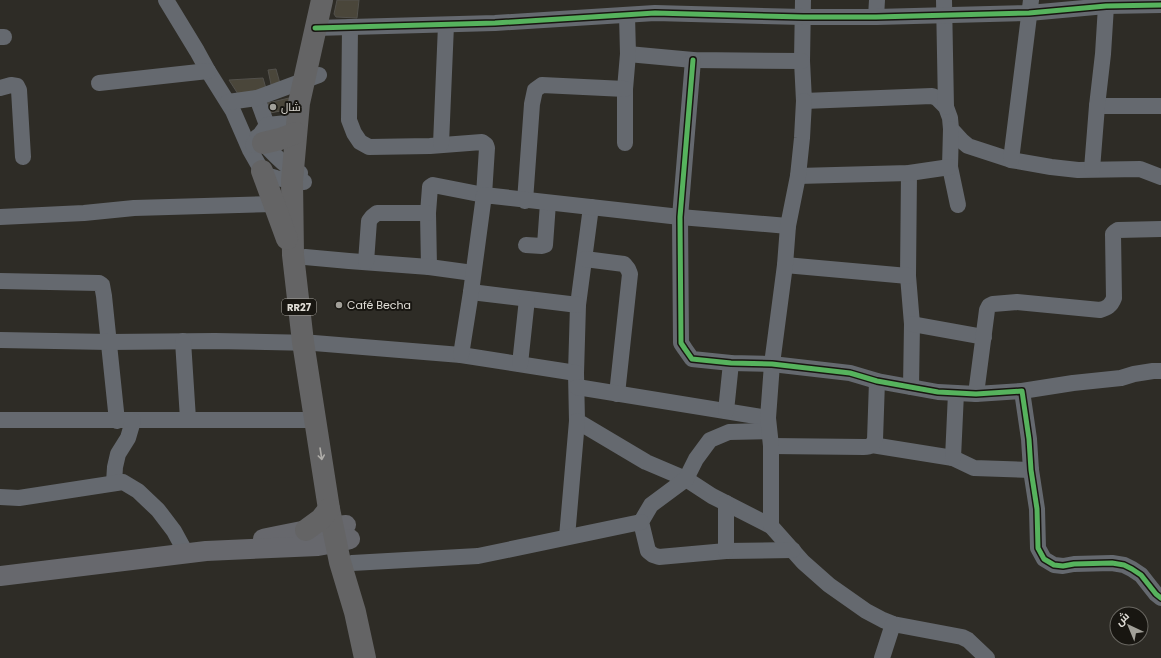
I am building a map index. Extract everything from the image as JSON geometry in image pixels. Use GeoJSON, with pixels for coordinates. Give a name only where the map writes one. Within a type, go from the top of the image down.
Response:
{"type":"FeatureCollection","features":[{"type":"Feature","properties":{"kind":"highway","name":"RR27"},"geometry":{"type":"LineString","coordinates":[[298,177],[312,78],[321,28],[322,0]]}},
{"type":"Feature","properties":{"kind":"highway","name":"RR27"},"geometry":{"type":"LineString","coordinates":[[321,28],[333,0]]}},
{"type":"Feature","properties":{"kind":"highway","name":"RR27"},"geometry":{"type":"LineString","coordinates":[[312,78],[300,103],[297,128],[299,256],[316,420],[334,538],[355,612],[365,658]]}},
{"type":"Feature","properties":{"kind":"highway"},"geometry":{"type":"LineString","coordinates":[[259,139],[280,139],[297,128]]}},
{"type":"Feature","properties":{"kind":"highway"},"geometry":{"type":"LineString","coordinates":[[262,171],[274,204],[299,256]]}},
{"type":"Feature","properties":{"kind":"highway","name":"RR27"},"geometry":{"type":"LineString","coordinates":[[309,342],[333,440],[334,538]]}},
{"type":"Feature","properties":{"kind":"main road"},"geometry":{"type":"LineString","coordinates":[[0,576],[186,553],[334,538]]}},
{"type":"Feature","properties":{"kind":"street"},"geometry":{"type":"LineString","coordinates":[[166,0],[231,107],[259,139],[298,177]]}},
{"type":"Feature","properties":{"kind":"street"},"geometry":{"type":"LineString","coordinates":[[771,526],[769,432],[772,364],[785,265],[788,226],[798,176],[804,101],[802,61],[803,0]]}},
{"type":"Feature","properties":{"kind":"street"},"geometry":{"type":"LineString","coordinates":[[876,17],[877,0]]}},
{"type":"Feature","properties":{"kind":"street"},"geometry":{"type":"LineString","coordinates":[[321,28],[446,25],[627,15],[656,6],[803,17],[876,17],[944,8],[976,13],[1030,6],[1161,6]]}},
{"type":"Feature","properties":{"kind":"street"},"geometry":{"type":"LineString","coordinates":[[1011,160],[1030,6]]}},
{"type":"Feature","properties":{"kind":"street"},"geometry":{"type":"LineString","coordinates":[[1092,169],[1096,106],[1103,54],[1106,6]]}},
{"type":"Feature","properties":{"kind":"street"},"geometry":{"type":"LineString","coordinates":[[944,8],[946,107],[950,118],[951,129],[950,167],[958,205]]}},
{"type":"Feature","properties":{"kind":"street"},"geometry":{"type":"LineString","coordinates":[[624,143],[625,89],[628,54],[627,15]]}},
{"type":"Feature","properties":{"kind":"street"},"geometry":{"type":"LineString","coordinates":[[441,144],[446,25]]}},
{"type":"Feature","properties":{"kind":"street"},"geometry":{"type":"LineString","coordinates":[[350,27],[349,120],[354,133],[360,142],[370,147],[430,146],[482,142],[486,145],[484,196],[461,355]]}},
{"type":"Feature","properties":{"kind":"street"},"geometry":{"type":"LineString","coordinates":[[628,54],[693,60],[802,61]]}},
{"type":"Feature","properties":{"kind":"street"},"geometry":{"type":"LineString","coordinates":[[693,60],[680,218],[682,343],[684,349],[692,359],[731,363],[772,364],[850,373],[878,381],[938,392],[976,394],[1022,391],[1073,383],[1121,378],[1140,373],[1161,371]]}},
{"type":"Feature","properties":{"kind":"street"},"geometry":{"type":"LineString","coordinates":[[99,83],[208,71]]}},
{"type":"Feature","properties":{"kind":"street"},"geometry":{"type":"LineString","coordinates":[[231,107],[312,78]]}},
{"type":"Feature","properties":{"kind":"street"},"geometry":{"type":"LineString","coordinates":[[0,88],[11,85],[17,86],[19,90],[23,157]]}},
{"type":"Feature","properties":{"kind":"street"},"geometry":{"type":"LineString","coordinates":[[525,201],[532,104],[535,90],[542,85],[625,89]]}},
{"type":"Feature","properties":{"kind":"street"},"geometry":{"type":"LineString","coordinates":[[804,101],[932,96],[937,98],[946,107]]}},
{"type":"Feature","properties":{"kind":"street"},"geometry":{"type":"LineString","coordinates":[[257,98],[262,171],[269,176],[298,177]]}},
{"type":"Feature","properties":{"kind":"street"},"geometry":{"type":"LineString","coordinates":[[1096,106],[1161,106]]}},
{"type":"Feature","properties":{"kind":"street"},"geometry":{"type":"LineString","coordinates":[[951,129],[968,146],[1011,160],[1078,170],[1140,169],[1161,177]]}},
{"type":"Feature","properties":{"kind":"street"},"geometry":{"type":"LineString","coordinates":[[798,176],[909,173],[950,167]]}},
{"type":"Feature","properties":{"kind":"street"},"geometry":{"type":"LineString","coordinates":[[909,173],[908,276],[912,324],[911,387]]}},
{"type":"Feature","properties":{"kind":"street"},"geometry":{"type":"LineString","coordinates":[[429,266],[429,190],[433,185],[484,196],[525,201],[591,207],[680,218],[788,226]]}},
{"type":"Feature","properties":{"kind":"street"},"geometry":{"type":"LineString","coordinates":[[526,245],[545,245],[548,203]]}},
{"type":"Feature","properties":{"kind":"street"},"geometry":{"type":"LineString","coordinates":[[0,217],[84,213],[134,208],[274,204]]}},
{"type":"Feature","properties":{"kind":"street"},"geometry":{"type":"LineString","coordinates":[[567,537],[576,421],[578,305],[591,207]]}},
{"type":"Feature","properties":{"kind":"street"},"geometry":{"type":"LineString","coordinates":[[366,262],[369,221],[372,216],[377,213],[428,213]]}},
{"type":"Feature","properties":{"kind":"street"},"geometry":{"type":"LineString","coordinates":[[976,394],[987,310],[989,306],[993,304],[1017,302],[1100,310],[1106,308],[1112,304],[1114,298],[1113,234],[1118,230],[1161,229]]}},
{"type":"Feature","properties":{"kind":"street"},"geometry":{"type":"LineString","coordinates":[[299,256],[429,266],[473,273]]}},
{"type":"Feature","properties":{"kind":"street"},"geometry":{"type":"LineString","coordinates":[[584,259],[624,264],[630,274],[617,394]]}},
{"type":"Feature","properties":{"kind":"street"},"geometry":{"type":"LineString","coordinates":[[785,265],[908,276]]}},
{"type":"Feature","properties":{"kind":"street"},"geometry":{"type":"LineString","coordinates":[[0,281],[99,283],[102,285],[109,342],[128,438],[118,454],[114,483]]}},
{"type":"Feature","properties":{"kind":"street"},"geometry":{"type":"LineString","coordinates":[[471,292],[578,305]]}},
{"type":"Feature","properties":{"kind":"street"},"geometry":{"type":"LineString","coordinates":[[520,364],[527,299]]}},
{"type":"Feature","properties":{"kind":"street"},"geometry":{"type":"LineString","coordinates":[[912,324],[984,336]]}},
{"type":"Feature","properties":{"kind":"street"},"geometry":{"type":"LineString","coordinates":[[0,340],[109,342],[309,342],[461,355],[520,364],[576,380],[617,394],[726,411],[769,432]]}},
{"type":"Feature","properties":{"kind":"street"},"geometry":{"type":"LineString","coordinates":[[183,341],[188,419]]}},
{"type":"Feature","properties":{"kind":"street"},"geometry":{"type":"LineString","coordinates":[[726,411],[731,363]]}},
{"type":"Feature","properties":{"kind":"street"},"geometry":{"type":"LineString","coordinates":[[872,445],[875,440],[878,381]]}},
{"type":"Feature","properties":{"kind":"street"},"geometry":{"type":"LineString","coordinates":[[1022,391],[1037,509],[1038,548],[1044,559],[1054,565],[1112,563],[1124,565],[1141,575],[1161,598]]}},
{"type":"Feature","properties":{"kind":"street"},"geometry":{"type":"LineString","coordinates":[[953,458],[956,393]]}},
{"type":"Feature","properties":{"kind":"street"},"geometry":{"type":"LineString","coordinates":[[0,420],[316,420]]}},
{"type":"Feature","properties":{"kind":"street"},"geometry":{"type":"LineString","coordinates":[[576,421],[646,462],[686,479],[712,496],[771,526],[803,562],[829,585],[866,611],[893,624],[962,637],[968,640],[987,658]]}},
{"type":"Feature","properties":{"kind":"street"},"geometry":{"type":"LineString","coordinates":[[793,550],[726,551],[659,557],[648,551],[642,522],[651,505],[686,479],[696,459],[710,440],[729,432],[769,432],[864,447],[869,447],[872,445],[953,458],[974,468],[1031,470]]}},
{"type":"Feature","properties":{"kind":"street"},"geometry":{"type":"LineString","coordinates":[[0,498],[20,498],[123,482],[138,491],[158,510],[174,531],[186,553]]}},
{"type":"Feature","properties":{"kind":"street"},"geometry":{"type":"LineString","coordinates":[[726,503],[726,551]]}},
{"type":"Feature","properties":{"kind":"street"},"geometry":{"type":"LineString","coordinates":[[334,538],[478,556],[642,522]]}},
{"type":"Feature","properties":{"kind":"street"},"geometry":{"type":"LineString","coordinates":[[882,658],[893,624]]}},
{"type":"Feature","properties":{"kind":"building"},"geometry":{"type":"Polygon","coordinates":[[[337,0],[359,0],[357,18],[336,17],[334,14],[337,0]]]}},
{"type":"Feature","properties":{"kind":"building"},"geometry":{"type":"Polygon","coordinates":[[[276,69],[281,87],[272,89],[268,70],[276,69]]]}},
{"type":"Feature","properties":{"kind":"building"},"geometry":{"type":"Polygon","coordinates":[[[263,78],[267,92],[238,94],[229,80],[263,78]]]}},
{"type":"Feature","properties":{"kind":"building"},"geometry":{"type":"Polygon","coordinates":[[[289,98],[291,109],[270,113],[268,103],[289,98]]]}},
{"type":"Feature","properties":{"kind":"cycle path"},"geometry":{"type":"LineString","coordinates":[[315,28],[495,23],[655,13],[803,17],[876,17],[1029,13],[1106,6],[1161,5]]}},
{"type":"Feature","properties":{"kind":"cycle path"},"geometry":{"type":"LineString","coordinates":[[693,60],[680,217],[681,343],[692,359],[731,363],[772,364],[850,373],[877,381],[938,392],[976,394],[1022,391],[1037,509],[1038,548],[1044,559],[1054,565],[1063,566],[1074,564],[1112,563],[1124,565],[1141,575],[1161,598]]}},
{"type":"Feature","properties":{"kind":"place","name":"شال"},"geometry":{"type":"Point","coordinates":[273,107]}},
{"type":"Feature","properties":{"kind":"place","name":"Café Becha"},"geometry":{"type":"Point","coordinates":[339,305]}}]}
